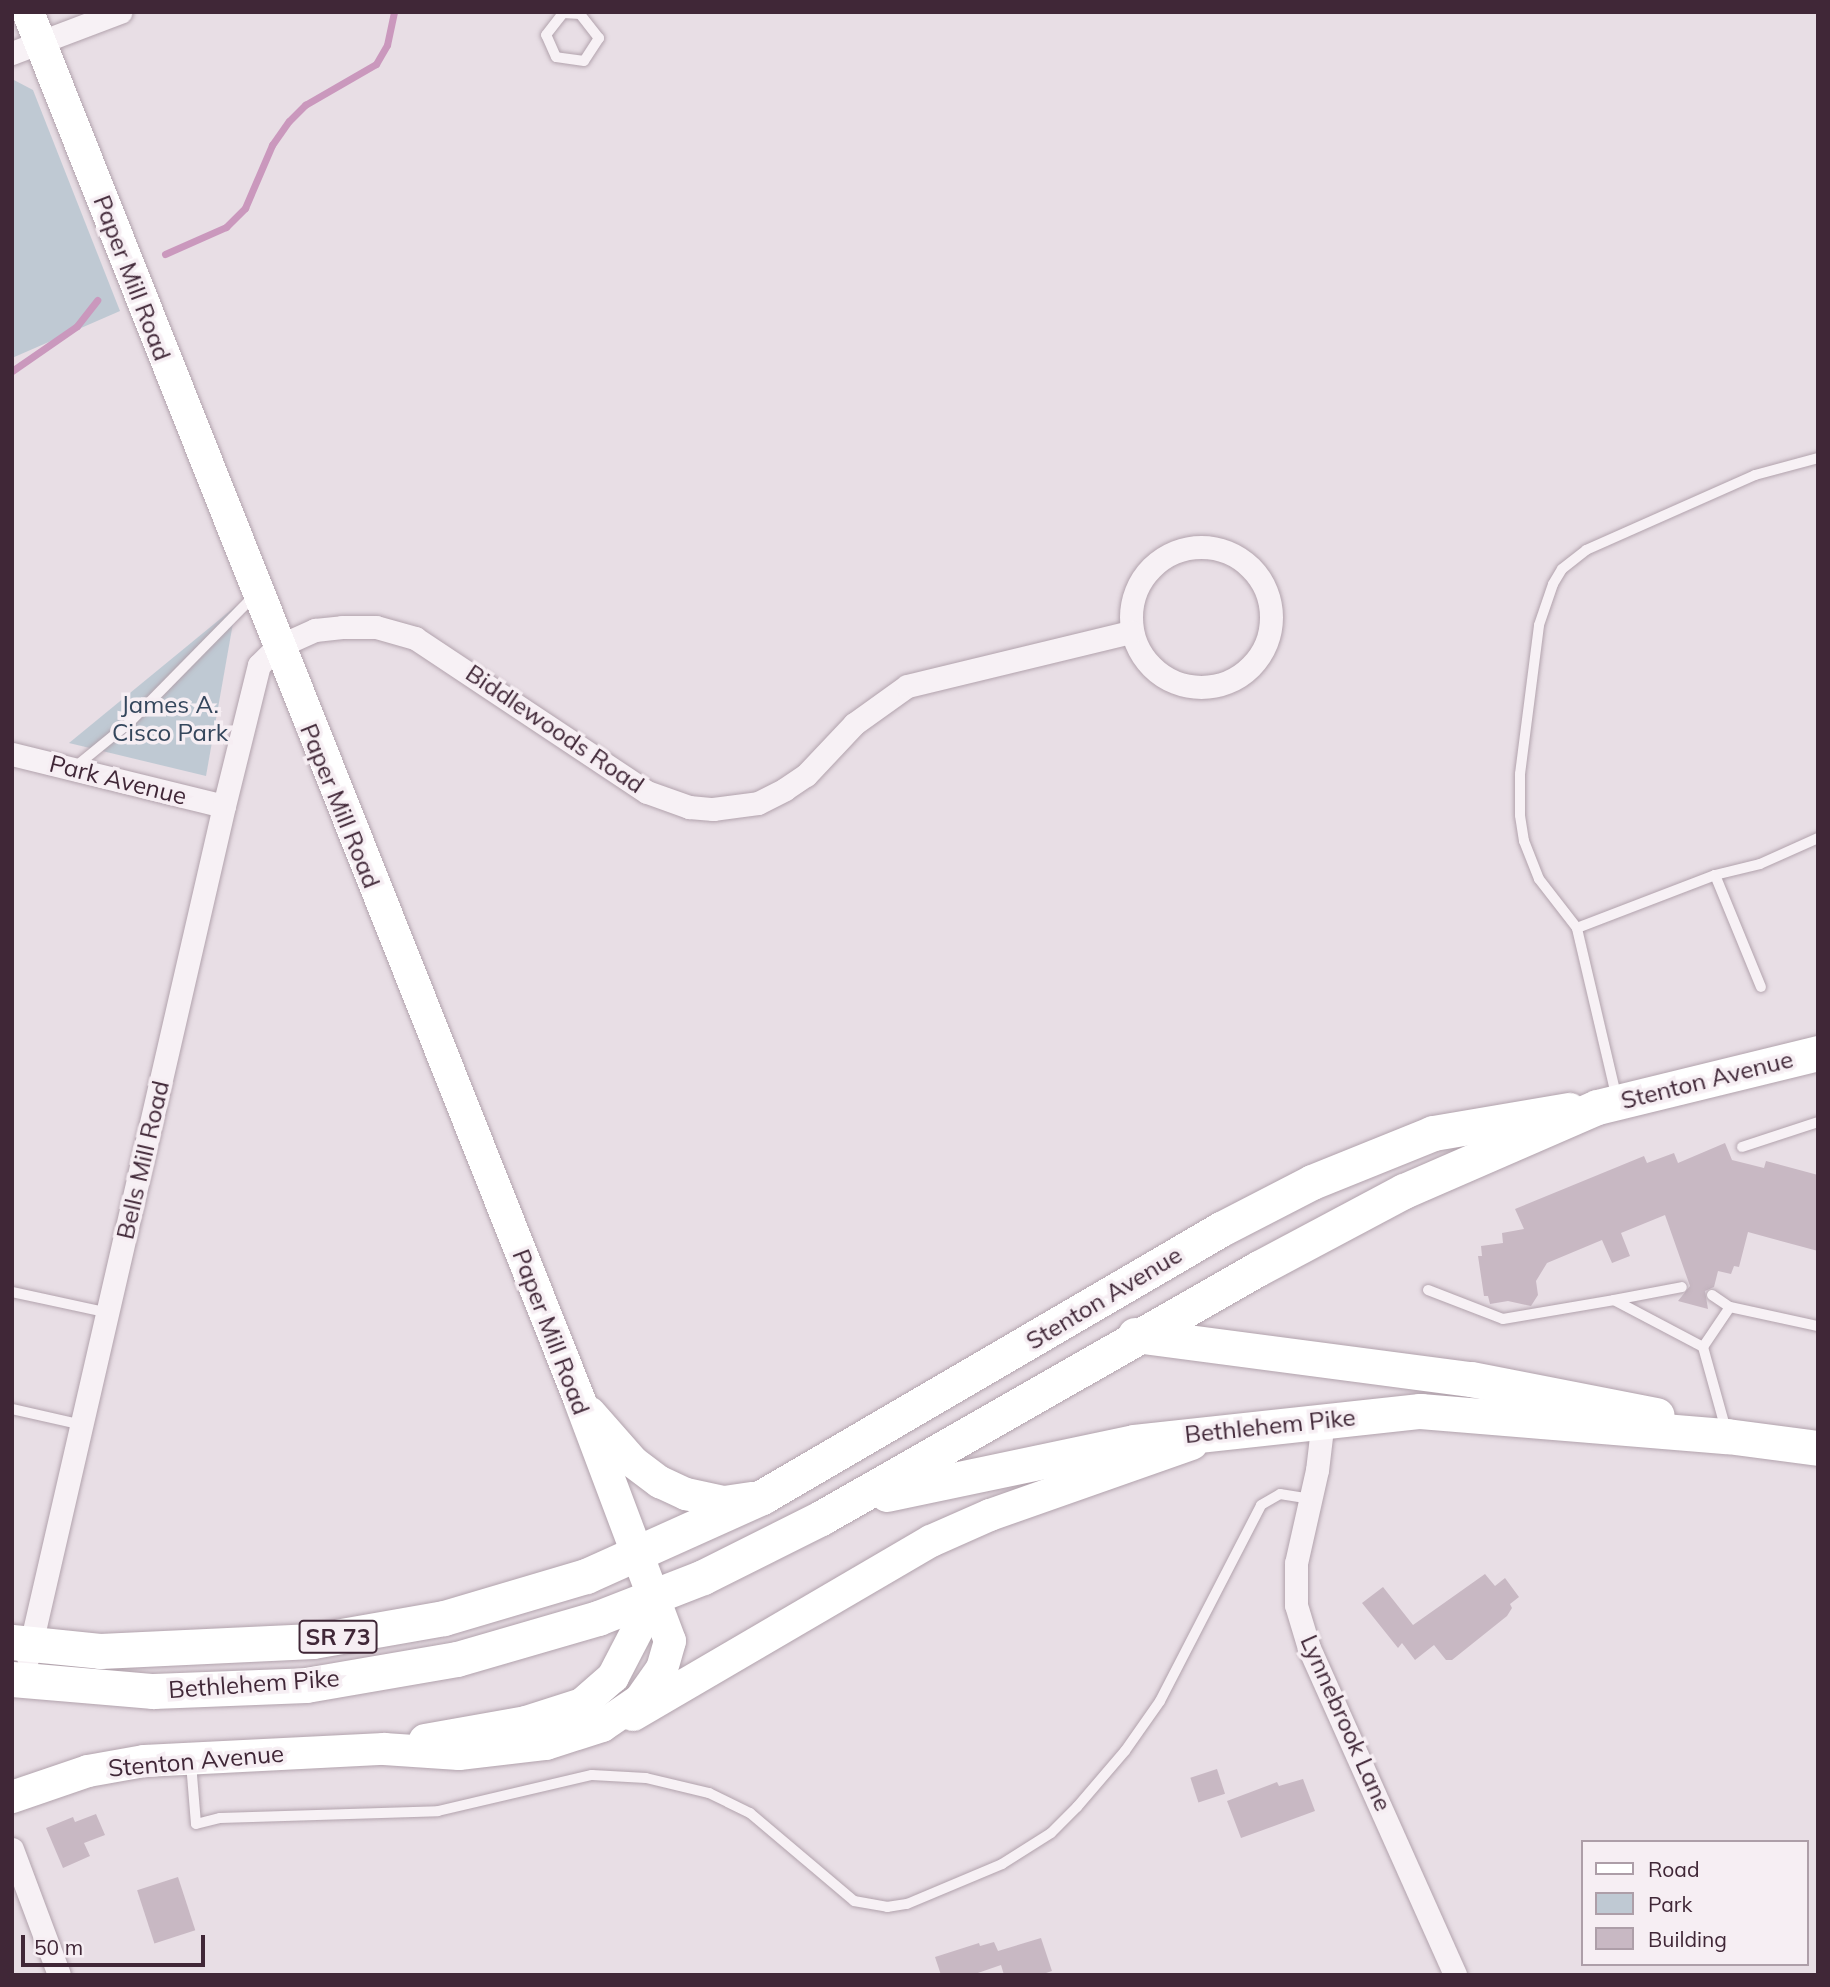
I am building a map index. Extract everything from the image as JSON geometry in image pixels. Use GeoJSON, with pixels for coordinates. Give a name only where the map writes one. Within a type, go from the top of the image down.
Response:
{"type":"FeatureCollection","features":[{"type":"Feature","properties":{"kind":"main road","name":"Paper Mill Road"},"geometry":{"type":"LineString","coordinates":[[28,12],[26,47],[256,594],[580,1401],[654,1598]]}},
{"type":"Feature","properties":{"kind":"main road","name":"Stenton Avenue"},"geometry":{"type":"LineString","coordinates":[[636,1556],[762,1497],[1221,1229],[1354,1163],[1461,1125],[1607,1104],[1818,1053]]}},
{"type":"Feature","properties":{"kind":"main road","name":"Stenton Avenue"},"geometry":{"type":"LineString","coordinates":[[384,1749],[537,1720],[582,1704],[613,1677],[654,1598],[821,1518],[1356,1214],[1607,1104]]}},
{"type":"Feature","properties":{"kind":"main road","name":"Bethlehem Pike"},"geometry":{"type":"LineString","coordinates":[[1019,1348],[1084,1336],[1140,1335],[1556,1392],[1727,1436]]}},
{"type":"Feature","properties":{"kind":"main road"},"geometry":{"type":"LineString","coordinates":[[580,1401],[633,1462],[660,1482],[686,1494],[724,1502],[762,1497]]}},
{"type":"Feature","properties":{"kind":"main road","name":"Bethlehem Pike"},"geometry":{"type":"LineString","coordinates":[[821,1518],[879,1496],[1094,1448],[1323,1420],[1440,1412],[1727,1436],[1818,1448]]}},
{"type":"Feature","properties":{"kind":"main road"},"geometry":{"type":"LineString","coordinates":[[602,1726],[658,1704],[932,1541],[990,1515],[1234,1429]]}},
{"type":"Feature","properties":{"kind":"main road","name":"Bethlehem Pike"},"geometry":{"type":"LineString","coordinates":[[21,1643],[100,1651],[313,1641],[489,1607],[636,1556]]}},
{"type":"Feature","properties":{"kind":"main road","name":"Stenton Avenue"},"geometry":{"type":"LineString","coordinates":[[12,1797],[101,1768],[191,1756],[384,1749],[491,1751],[546,1744],[602,1726],[640,1699],[668,1655],[670,1641],[654,1598]]}},
{"type":"Feature","properties":{"kind":"main road","name":"Bethlehem Pike"},"geometry":{"type":"LineString","coordinates":[[18,1680],[153,1691],[262,1689],[457,1659],[532,1640],[654,1598]]}},
{"type":"Feature","properties":{"kind":"street"},"geometry":{"type":"LineString","coordinates":[[26,47],[120,12]]}},
{"type":"Feature","properties":{"kind":"street"},"geometry":{"type":"LineString","coordinates":[[1199,546],[1220,549],[1242,559],[1259,577],[1269,600],[1272,618],[1267,643],[1254,664],[1235,679],[1203,688],[1178,685],[1157,673],[1140,655],[1132,632],[1131,608],[1138,584],[1153,565],[1174,552],[1199,546]]}},
{"type":"Feature","properties":{"kind":"street","name":"Biddlewoods Road"},"geometry":{"type":"LineString","coordinates":[[277,647],[315,630],[342,627],[376,627],[415,638],[647,792],[689,807],[713,809],[758,803],[785,789],[806,775],[854,724],[907,687],[1132,632]]}},
{"type":"Feature","properties":{"kind":"street","name":"Bells Mill Road"},"geometry":{"type":"LineString","coordinates":[[18,1680],[21,1643],[83,1425],[224,806],[259,665],[277,647]]}},
{"type":"Feature","properties":{"kind":"street","name":"Park Avenue"},"geometry":{"type":"LineString","coordinates":[[12,754],[224,806]]}},
{"type":"Feature","properties":{"kind":"street","name":"Lynnebrook Lane"},"geometry":{"type":"LineString","coordinates":[[1323,1420],[1295,1586],[1309,1648],[1455,1975]]}},
{"type":"Feature","properties":{"kind":"street"},"geometry":{"type":"LineString","coordinates":[[12,1849],[59,1975]]}},
{"type":"Feature","properties":{"kind":"lane"},"geometry":{"type":"LineString","coordinates":[[563,13],[580,14],[599,38],[584,61],[556,57],[546,35],[563,13]]}},
{"type":"Feature","properties":{"kind":"lane"},"geometry":{"type":"LineString","coordinates":[[1607,1104],[1577,928],[1539,879],[1520,815],[1520,774],[1538,638],[1553,584],[1562,569],[1586,550],[1755,475],[1818,458]]}},
{"type":"Feature","properties":{"kind":"lane"},"geometry":{"type":"LineString","coordinates":[[73,769],[130,722],[256,594]]}},
{"type":"Feature","properties":{"kind":"lane"},"geometry":{"type":"LineString","coordinates":[[1577,928],[1715,875],[1760,864],[1818,838]]}},
{"type":"Feature","properties":{"kind":"lane"},"geometry":{"type":"LineString","coordinates":[[1715,875],[1761,987]]}},
{"type":"Feature","properties":{"kind":"lane"},"geometry":{"type":"LineString","coordinates":[[1742,1147],[1818,1122]]}},
{"type":"Feature","properties":{"kind":"lane"},"geometry":{"type":"LineString","coordinates":[[1428,1290],[1503,1319],[1682,1287]]}},
{"type":"Feature","properties":{"kind":"lane"},"geometry":{"type":"LineString","coordinates":[[12,1292],[109,1313]]}},
{"type":"Feature","properties":{"kind":"lane"},"geometry":{"type":"LineString","coordinates":[[1712,1295],[1730,1307],[1818,1326]]}},
{"type":"Feature","properties":{"kind":"lane"},"geometry":{"type":"LineString","coordinates":[[1614,1300],[1703,1348],[1722,1404],[1727,1436]]}},
{"type":"Feature","properties":{"kind":"lane"},"geometry":{"type":"LineString","coordinates":[[1703,1348],[1730,1307]]}},
{"type":"Feature","properties":{"kind":"lane"},"geometry":{"type":"LineString","coordinates":[[12,1409],[83,1425]]}},
{"type":"Feature","properties":{"kind":"lane"},"geometry":{"type":"LineString","coordinates":[[191,1756],[196,1824],[220,1818],[438,1811],[609,1773],[658,1780],[709,1793],[750,1813],[854,1901],[887,1907],[907,1904],[1002,1864],[1051,1833],[1077,1807],[1125,1751],[1160,1701],[1261,1505],[1280,1494],[1310,1499]]}},
{"type":"Feature","properties":{"kind":"green space"},"geometry":{"type":"Polygon","coordinates":[[[12,79],[33,90],[120,311],[12,358],[12,79]]]}},
{"type":"Feature","properties":{"kind":"green space","name":"James A. Cisco Park"},"geometry":{"type":"Polygon","coordinates":[[[236,606],[206,776],[69,743],[236,606]]]}},
{"type":"Feature","properties":{"kind":"building"},"geometry":{"type":"Polygon","coordinates":[[[1725,1143],[1732,1160],[1764,1168],[1766,1161],[1818,1175],[1818,1251],[1748,1232],[1739,1267],[1734,1266],[1731,1274],[1718,1271],[1714,1287],[1705,1291],[1708,1309],[1678,1301],[1690,1286],[1665,1215],[1621,1233],[1630,1256],[1612,1263],[1602,1240],[1547,1263],[1536,1281],[1538,1295],[1531,1306],[1508,1301],[1490,1304],[1488,1296],[1484,1296],[1478,1256],[1482,1256],[1481,1246],[1503,1243],[1502,1233],[1524,1229],[1515,1209],[1644,1156],[1647,1163],[1674,1153],[1678,1163],[1725,1143]]]}},
{"type":"Feature","properties":{"kind":"building"},"geometry":{"type":"Polygon","coordinates":[[[1485,1574],[1495,1586],[1505,1578],[1519,1597],[1510,1604],[1512,1608],[1507,1616],[1452,1660],[1446,1660],[1434,1645],[1415,1660],[1402,1643],[1398,1648],[1362,1603],[1383,1587],[1413,1625],[1485,1574]]]}},
{"type":"Feature","properties":{"kind":"building"},"geometry":{"type":"Polygon","coordinates":[[[1217,1769],[1225,1794],[1198,1802],[1190,1778],[1217,1769]]]}},
{"type":"Feature","properties":{"kind":"building"},"geometry":{"type":"Polygon","coordinates":[[[1303,1779],[1315,1811],[1241,1838],[1227,1801],[1277,1782],[1279,1786],[1303,1779]]]}},
{"type":"Feature","properties":{"kind":"building"},"geometry":{"type":"Polygon","coordinates":[[[96,1814],[105,1835],[84,1843],[90,1856],[63,1868],[46,1828],[73,1817],[75,1822],[96,1814]]]}},
{"type":"Feature","properties":{"kind":"building"},"geometry":{"type":"Polygon","coordinates":[[[178,1877],[195,1930],[154,1944],[137,1890],[178,1877]]]}},
{"type":"Feature","properties":{"kind":"building"},"geometry":{"type":"Polygon","coordinates":[[[1041,1938],[1052,1971],[1040,1975],[1004,1975],[1001,1965],[972,1975],[941,1975],[935,1957],[979,1943],[980,1946],[994,1942],[998,1951],[1041,1938]]]}},
{"type":"Feature","properties":{"kind":"waterway"},"geometry":{"type":"LineString","coordinates":[[165,254],[226,227],[245,208],[272,145],[289,121],[305,105],[376,64],[387,45],[394,12]]}},
{"type":"Feature","properties":{"kind":"waterway"},"geometry":{"type":"LineString","coordinates":[[12,371],[77,326],[97,300]]}}]}
